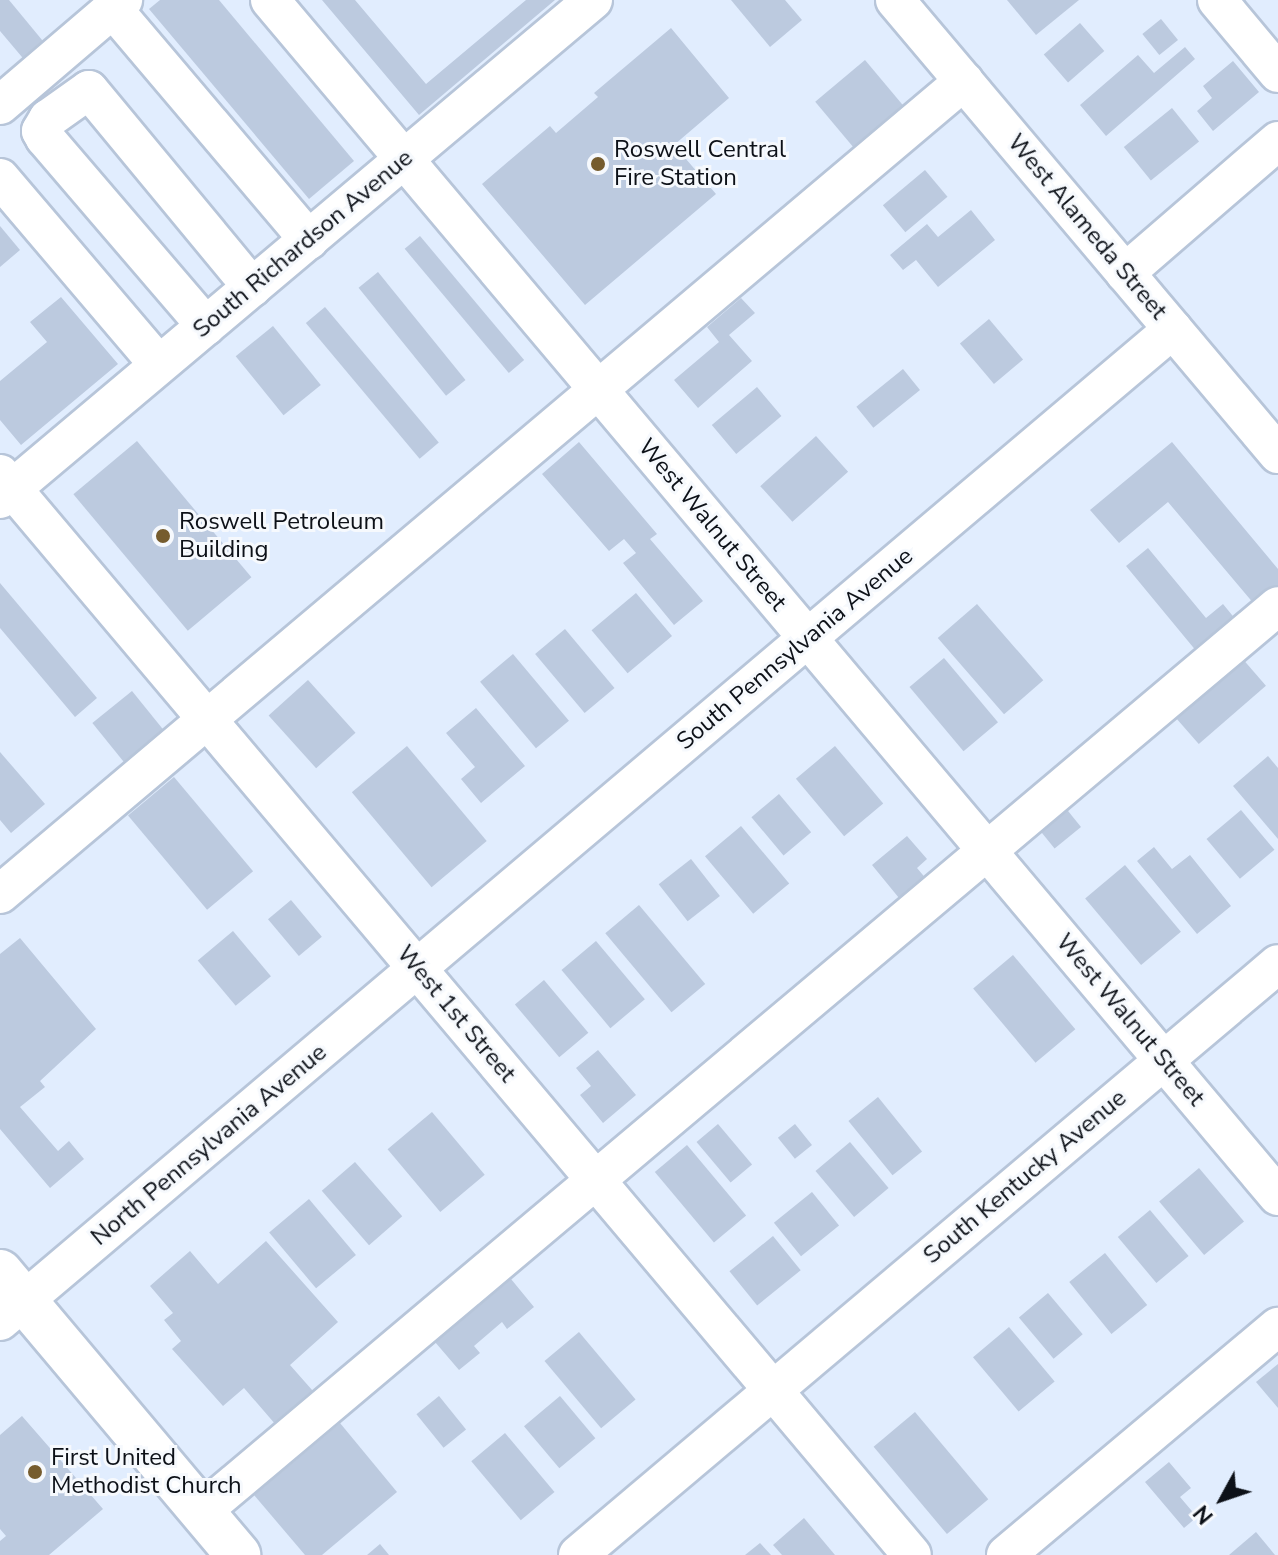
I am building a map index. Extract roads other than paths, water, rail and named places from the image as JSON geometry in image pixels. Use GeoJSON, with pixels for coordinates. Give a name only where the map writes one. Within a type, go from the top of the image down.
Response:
{"type":"FeatureCollection","features":[{"type":"Feature","properties":{"kind":"main road"},"geometry":{"type":"LineString","coordinates":[[8,1298],[238,1555]]}},
{"type":"Feature","properties":{"kind":"street","name":"West Walnut Street"},"geometry":{"type":"LineString","coordinates":[[270,0],[1278,1196]]}},
{"type":"Feature","properties":{"kind":"street","name":"South Richardson Avenue"},"geometry":{"type":"LineString","coordinates":[[4,487],[159,365],[593,0]]}},
{"type":"Feature","properties":{"kind":"street","name":"West Alameda Street"},"geometry":{"type":"LineString","coordinates":[[895,0],[1278,454]]}},
{"type":"Feature","properties":{"kind":"street"},"geometry":{"type":"LineString","coordinates":[[1217,0],[1278,73]]}},
{"type":"Feature","properties":{"kind":"street"},"geometry":{"type":"LineString","coordinates":[[0,105],[118,4],[309,240]]}},
{"type":"Feature","properties":{"kind":"street"},"geometry":{"type":"LineString","coordinates":[[0,894],[964,81]]}},
{"type":"Feature","properties":{"kind":"street"},"geometry":{"type":"LineString","coordinates":[[206,326],[45,138],[41,131],[48,119],[89,90],[252,287]]}},
{"type":"Feature","properties":{"kind":"street"},"geometry":{"type":"LineString","coordinates":[[1125,273],[1278,141]]}},
{"type":"Feature","properties":{"kind":"street"},"geometry":{"type":"LineString","coordinates":[[0,178],[159,365]]}},
{"type":"Feature","properties":{"kind":"street","name":"South Pennsylvania Avenue"},"geometry":{"type":"LineString","coordinates":[[417,968],[1173,329]]}},
{"type":"Feature","properties":{"kind":"street","name":"West 1st Street"},"geometry":{"type":"LineString","coordinates":[[4,487],[206,718],[912,1555]]}},
{"type":"Feature","properties":{"kind":"street"},"geometry":{"type":"LineString","coordinates":[[201,1512],[1278,606]]}},
{"type":"Feature","properties":{"kind":"street","name":"South Kentucky Avenue"},"geometry":{"type":"LineString","coordinates":[[578,1555],[1278,964]]}},
{"type":"Feature","properties":{"kind":"street","name":"North Pennsylvania Avenue"},"geometry":{"type":"LineString","coordinates":[[8,1298],[417,968]]}},
{"type":"Feature","properties":{"kind":"street"},"geometry":{"type":"LineString","coordinates":[[1006,1555],[1278,1327]]}},
{"type":"Feature","properties":{"kind":"place","name":"Roswell Central Fire Station"},"geometry":{"type":"Point","coordinates":[598,164]}},
{"type":"Feature","properties":{"kind":"place","name":"Roswell Petroleum Building"},"geometry":{"type":"Point","coordinates":[163,536]}},
{"type":"Feature","properties":{"kind":"place","name":"First United Methodist Church"},"geometry":{"type":"Point","coordinates":[35,1472]}}]}
